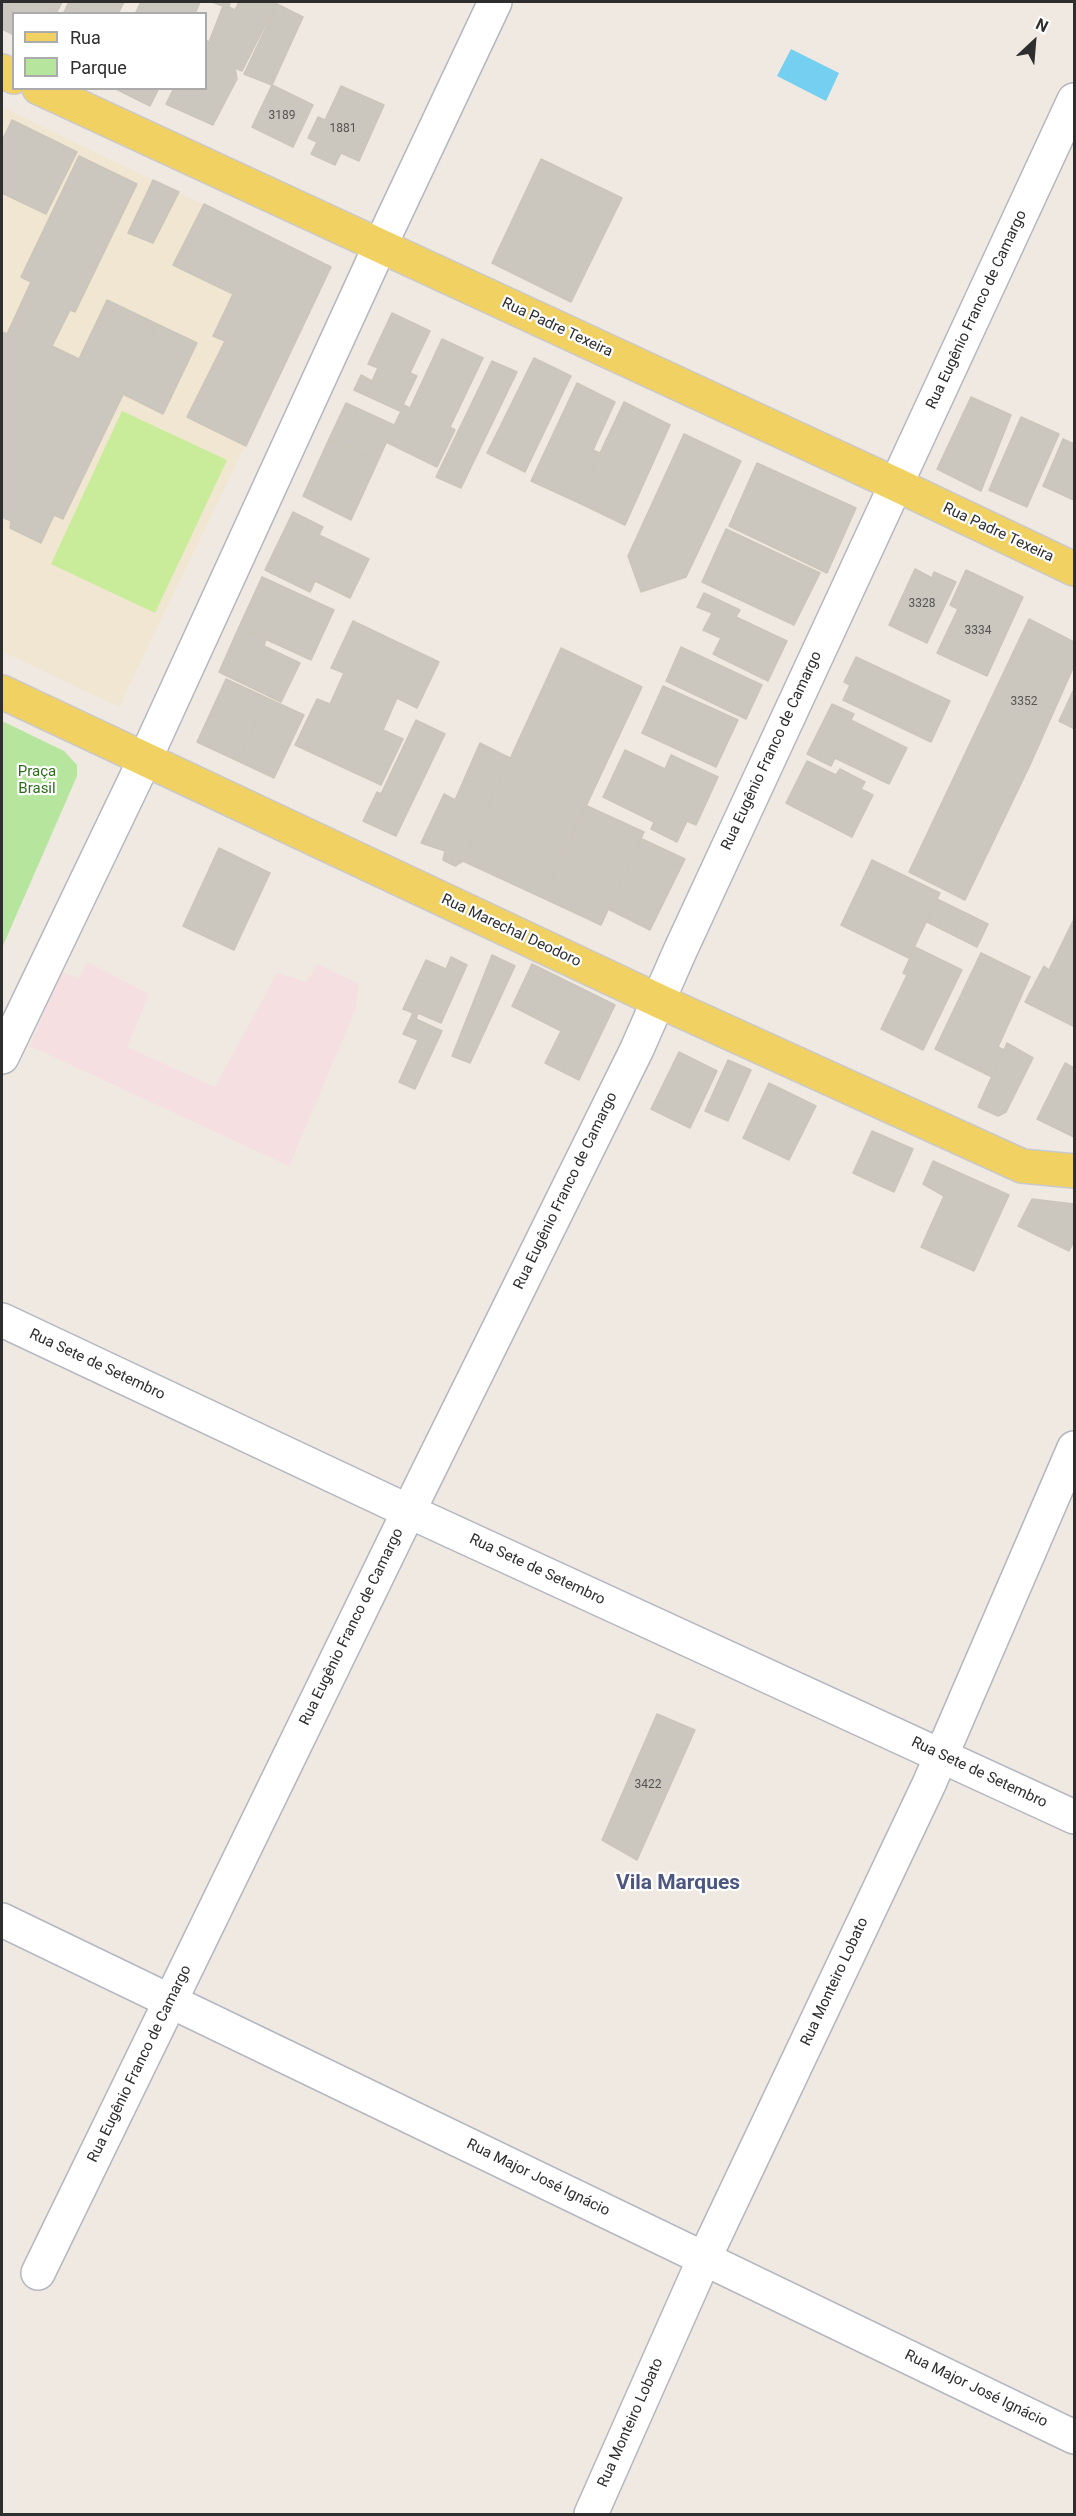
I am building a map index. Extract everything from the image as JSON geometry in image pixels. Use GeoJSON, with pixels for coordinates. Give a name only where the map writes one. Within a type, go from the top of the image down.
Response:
{"type":"FeatureCollection","features":[{"type":"Feature","properties":{"kind":"main road","name":"Rua Padre Texeira"},"geometry":{"type":"LineString","coordinates":[[43,90],[1074,569]]}},
{"type":"Feature","properties":{"kind":"main road","name":"Rua Marechal Deodoro"},"geometry":{"type":"LineString","coordinates":[[2,692],[659,1001],[1022,1166],[1074,1170]]}},
{"type":"Feature","properties":{"kind":"street"},"geometry":{"type":"LineString","coordinates":[[2,1058],[145,759],[380,246],[495,2]]}},
{"type":"Feature","properties":{"kind":"street","name":"Rua Eugênio Franco de Camargo"},"geometry":{"type":"LineString","coordinates":[[38,2273],[408,1511],[659,1001],[895,484],[1074,100]]}},
{"type":"Feature","properties":{"kind":"street","name":"Rua Sete de Setembro"},"geometry":{"type":"LineString","coordinates":[[2,1320],[408,1511],[1074,1817]]}},
{"type":"Feature","properties":{"kind":"street","name":"Rua Monteiro Lobato"},"geometry":{"type":"LineString","coordinates":[[591,2514],[704,2259],[929,1784],[1074,1448]]}},
{"type":"Feature","properties":{"kind":"street","name":"Rua Major José Ignácio"},"geometry":{"type":"LineString","coordinates":[[2,1920],[1074,2437]]}},
{"type":"Feature","properties":{"kind":"shaded area"},"geometry":{"type":"Polygon","coordinates":[[[2,107],[331,267],[119,707],[2,651],[2,107]]]}},
{"type":"Feature","properties":{"kind":"shaded area"},"geometry":{"type":"Polygon","coordinates":[[[87,962],[149,994],[127,1047],[215,1087],[277,973],[307,982],[317,964],[359,984],[355,1011],[289,1166],[30,1046],[60,972],[79,978],[87,962]]]}},
{"type":"Feature","properties":{"kind":"green space"},"geometry":{"type":"Polygon","coordinates":[[[122,411],[227,460],[155,613],[51,564],[122,411]]]}},
{"type":"Feature","properties":{"kind":"green space","name":"Praça Brasil"},"geometry":{"type":"Polygon","coordinates":[[[2,721],[64,751],[77,765],[77,776],[2,948],[2,721]]]}},
{"type":"Feature","properties":{"kind":"water"},"geometry":{"type":"Polygon","coordinates":[[[791,49],[839,73],[826,101],[777,76],[791,49]]]}},
{"type":"Feature","properties":{"kind":"building"},"geometry":{"type":"Polygon","coordinates":[[[2,2],[62,2],[57,12],[12,12],[12,34],[2,29],[2,2]]]}},
{"type":"Feature","properties":{"kind":"building"},"geometry":{"type":"Polygon","coordinates":[[[69,2],[124,2],[119,12],[64,12],[69,2]]]}},
{"type":"Feature","properties":{"kind":"building"},"geometry":{"type":"Polygon","coordinates":[[[141,2],[200,2],[196,12],[136,12],[141,2]]]}},
{"type":"Feature","properties":{"kind":"building"},"geometry":{"type":"Polygon","coordinates":[[[212,2],[230,2],[229,7],[235,10],[239,2],[277,2],[242,71],[235,68],[237,79],[213,125],[166,104],[173,90],[207,90],[207,41],[209,42],[223,6],[212,2]]]}},
{"type":"Feature","properties":{"kind":"building"},"geometry":{"type":"Polygon","coordinates":[[[277,4],[303,17],[272,85],[244,74],[277,4]]]}},
{"type":"Feature","properties":{"kind":"building"},"geometry":{"type":"Polygon","coordinates":[[[272,85],[313,105],[293,147],[252,127],[272,85]]]}},
{"type":"Feature","properties":{"kind":"building"},"geometry":{"type":"Polygon","coordinates":[[[341,86],[384,105],[359,161],[341,153],[335,165],[311,154],[317,142],[308,138],[318,117],[325,120],[341,86]]]}},
{"type":"Feature","properties":{"kind":"building"},"geometry":{"type":"Polygon","coordinates":[[[118,90],[158,90],[150,106],[118,90]]]}},
{"type":"Feature","properties":{"kind":"building"},"geometry":{"type":"Polygon","coordinates":[[[12,120],[77,152],[46,214],[2,193],[2,141],[12,120]]]}},
{"type":"Feature","properties":{"kind":"building"},"geometry":{"type":"Polygon","coordinates":[[[79,156],[137,184],[75,312],[70,310],[52,346],[79,359],[107,300],[157,324],[63,519],[54,515],[41,543],[10,528],[11,521],[2,517],[2,332],[7,334],[31,282],[21,277],[79,156]]]}},
{"type":"Feature","properties":{"kind":"building"},"geometry":{"type":"Polygon","coordinates":[[[541,159],[622,198],[571,302],[492,263],[541,159]]]}},
{"type":"Feature","properties":{"kind":"building"},"geometry":{"type":"Polygon","coordinates":[[[153,180],[179,192],[153,243],[128,233],[153,180]]]}},
{"type":"Feature","properties":{"kind":"building"},"geometry":{"type":"Polygon","coordinates":[[[204,204],[331,267],[246,446],[187,417],[225,341],[213,336],[233,294],[173,265],[204,204]]]}},
{"type":"Feature","properties":{"kind":"building"},"geometry":{"type":"Polygon","coordinates":[[[392,313],[430,331],[410,373],[417,376],[400,411],[354,390],[361,375],[372,381],[378,368],[368,364],[392,313]]]}},
{"type":"Feature","properties":{"kind":"building"},"geometry":{"type":"Polygon","coordinates":[[[157,324],[197,343],[163,414],[123,394],[157,324]]]}},
{"type":"Feature","properties":{"kind":"building"},"geometry":{"type":"Polygon","coordinates":[[[442,339],[483,358],[450,427],[455,430],[437,467],[386,442],[404,405],[410,408],[442,339]]]}},
{"type":"Feature","properties":{"kind":"building"},"geometry":{"type":"Polygon","coordinates":[[[534,358],[571,376],[525,472],[487,453],[534,358]]]}},
{"type":"Feature","properties":{"kind":"building"},"geometry":{"type":"Polygon","coordinates":[[[492,361],[517,372],[461,488],[436,477],[492,361]]]}},
{"type":"Feature","properties":{"kind":"building"},"geometry":{"type":"Polygon","coordinates":[[[577,383],[615,402],[593,450],[600,453],[577,502],[531,481],[577,383]]]}},
{"type":"Feature","properties":{"kind":"building"},"geometry":{"type":"Polygon","coordinates":[[[971,397],[1011,415],[981,491],[937,469],[971,397]]]}},
{"type":"Feature","properties":{"kind":"building"},"geometry":{"type":"Polygon","coordinates":[[[624,402],[670,425],[625,525],[577,502],[624,402]]]}},
{"type":"Feature","properties":{"kind":"building"},"geometry":{"type":"Polygon","coordinates":[[[346,403],[394,425],[378,461],[329,439],[346,403]]]}},
{"type":"Feature","properties":{"kind":"building"},"geometry":{"type":"Polygon","coordinates":[[[1021,417],[1059,434],[1027,507],[989,490],[1021,417]]]}},
{"type":"Feature","properties":{"kind":"building"},"geometry":{"type":"Polygon","coordinates":[[[684,434],[741,461],[686,577],[641,592],[628,556],[684,434]]]}},
{"type":"Feature","properties":{"kind":"building"},"geometry":{"type":"Polygon","coordinates":[[[329,439],[378,461],[351,520],[303,496],[329,439]]]}},
{"type":"Feature","properties":{"kind":"building"},"geometry":{"type":"Polygon","coordinates":[[[1063,439],[1074,444],[1074,500],[1043,486],[1063,439]]]}},
{"type":"Feature","properties":{"kind":"building"},"geometry":{"type":"Polygon","coordinates":[[[757,463],[856,508],[827,573],[729,526],[757,463]]]}},
{"type":"Feature","properties":{"kind":"building"},"geometry":{"type":"Polygon","coordinates":[[[293,512],[323,527],[319,535],[369,559],[350,598],[315,581],[310,592],[265,570],[293,512]]]}},
{"type":"Feature","properties":{"kind":"building"},"geometry":{"type":"Polygon","coordinates":[[[726,529],[820,573],[794,625],[702,582],[726,529]]]}},
{"type":"Feature","properties":{"kind":"building"},"geometry":{"type":"Polygon","coordinates":[[[915,569],[932,578],[934,572],[956,582],[927,643],[889,625],[915,569]]]}},
{"type":"Feature","properties":{"kind":"building"},"geometry":{"type":"Polygon","coordinates":[[[966,570],[1023,597],[987,676],[937,653],[958,609],[950,605],[966,570]]]}},
{"type":"Feature","properties":{"kind":"building"},"geometry":{"type":"Polygon","coordinates":[[[262,577],[334,610],[311,660],[239,627],[262,577]]]}},
{"type":"Feature","properties":{"kind":"building"},"geometry":{"type":"Polygon","coordinates":[[[704,593],[740,610],[736,617],[787,641],[768,681],[713,654],[721,638],[703,630],[712,613],[697,607],[704,593]]]}},
{"type":"Feature","properties":{"kind":"building"},"geometry":{"type":"Polygon","coordinates":[[[1029,619],[1074,642],[1074,666],[1030,765],[973,737],[1029,619]]]}},
{"type":"Feature","properties":{"kind":"building"},"geometry":{"type":"Polygon","coordinates":[[[353,621],[439,662],[417,708],[397,698],[383,730],[403,739],[381,785],[295,745],[317,699],[330,704],[344,673],[331,668],[353,621]]]}},
{"type":"Feature","properties":{"kind":"building"},"geometry":{"type":"Polygon","coordinates":[[[239,627],[266,639],[264,646],[300,663],[281,702],[219,672],[239,627]]]}},
{"type":"Feature","properties":{"kind":"building"},"geometry":{"type":"Polygon","coordinates":[[[681,647],[762,685],[746,719],[666,681],[681,647]]]}},
{"type":"Feature","properties":{"kind":"building"},"geometry":{"type":"Polygon","coordinates":[[[561,648],[642,687],[543,898],[463,861],[561,648]]]}},
{"type":"Feature","properties":{"kind":"building"},"geometry":{"type":"Polygon","coordinates":[[[856,657],[950,701],[931,742],[843,700],[850,685],[844,682],[856,657]]]}},
{"type":"Feature","properties":{"kind":"building"},"geometry":{"type":"Polygon","coordinates":[[[226,679],[267,698],[238,761],[197,742],[226,679]]]}},
{"type":"Feature","properties":{"kind":"building"},"geometry":{"type":"Polygon","coordinates":[[[663,686],[738,720],[716,767],[642,733],[663,686]]]}},
{"type":"Feature","properties":{"kind":"building"},"geometry":{"type":"Polygon","coordinates":[[[1074,689],[1074,726],[1073,728],[1059,721],[1074,689]]]}},
{"type":"Feature","properties":{"kind":"building"},"geometry":{"type":"Polygon","coordinates":[[[267,698],[304,715],[274,778],[238,761],[267,698]]]}},
{"type":"Feature","properties":{"kind":"building"},"geometry":{"type":"Polygon","coordinates":[[[832,704],[854,714],[851,720],[907,748],[889,784],[835,758],[831,766],[807,754],[832,704]]]}},
{"type":"Feature","properties":{"kind":"building"},"geometry":{"type":"Polygon","coordinates":[[[416,720],[445,734],[396,836],[363,821],[377,792],[381,794],[416,720]]]}},
{"type":"Feature","properties":{"kind":"building"},"geometry":{"type":"Polygon","coordinates":[[[973,737],[1030,765],[965,900],[909,872],[973,737]]]}},
{"type":"Feature","properties":{"kind":"building"},"geometry":{"type":"Polygon","coordinates":[[[480,743],[510,758],[463,861],[455,866],[443,860],[445,851],[421,843],[444,794],[455,800],[480,743]]]}},
{"type":"Feature","properties":{"kind":"building"},"geometry":{"type":"Polygon","coordinates":[[[625,750],[665,769],[671,755],[718,777],[696,825],[687,821],[677,842],[651,829],[654,822],[603,797],[625,750]]]}},
{"type":"Feature","properties":{"kind":"building"},"geometry":{"type":"Polygon","coordinates":[[[807,761],[836,775],[840,769],[865,782],[861,789],[873,795],[852,837],[786,803],[807,761]]]}},
{"type":"Feature","properties":{"kind":"building"},"geometry":{"type":"Polygon","coordinates":[[[585,805],[644,832],[601,925],[543,898],[585,805]]]}},
{"type":"Feature","properties":{"kind":"building"},"geometry":{"type":"Polygon","coordinates":[[[642,839],[685,859],[650,930],[608,909],[642,839]]]}},
{"type":"Feature","properties":{"kind":"building"},"geometry":{"type":"Polygon","coordinates":[[[219,848],[270,873],[234,950],[183,926],[219,848]]]}},
{"type":"Feature","properties":{"kind":"building"},"geometry":{"type":"Polygon","coordinates":[[[872,860],[940,893],[909,958],[841,925],[872,860]]]}},
{"type":"Feature","properties":{"kind":"building"},"geometry":{"type":"Polygon","coordinates":[[[937,899],[988,924],[977,947],[927,922],[937,899]]]}},
{"type":"Feature","properties":{"kind":"building"},"geometry":{"type":"Polygon","coordinates":[[[1074,919],[1073,1026],[1025,1002],[1044,966],[1049,970],[1074,919]]]}},
{"type":"Feature","properties":{"kind":"building"},"geometry":{"type":"Polygon","coordinates":[[[915,947],[962,970],[923,1050],[881,1029],[907,975],[903,973],[915,947]]]}},
{"type":"Feature","properties":{"kind":"building"},"geometry":{"type":"Polygon","coordinates":[[[981,953],[1030,977],[998,1047],[1004,1050],[992,1077],[935,1049],[981,953]]]}},
{"type":"Feature","properties":{"kind":"building"},"geometry":{"type":"Polygon","coordinates":[[[492,955],[515,966],[470,1063],[452,1056],[492,955]]]}},
{"type":"Feature","properties":{"kind":"building"},"geometry":{"type":"Polygon","coordinates":[[[451,957],[467,965],[441,1023],[418,1013],[416,1019],[442,1031],[415,1089],[399,1082],[418,1040],[403,1034],[413,1013],[403,1009],[426,960],[446,969],[451,957]]]}},
{"type":"Feature","properties":{"kind":"building"},"geometry":{"type":"Polygon","coordinates":[[[532,964],[615,1005],[579,1080],[545,1063],[561,1031],[512,1006],[532,964]]]}},
{"type":"Feature","properties":{"kind":"building"},"geometry":{"type":"Polygon","coordinates":[[[1007,1043],[1033,1058],[1006,1112],[998,1116],[978,1107],[1007,1043]]]}},
{"type":"Feature","properties":{"kind":"building"},"geometry":{"type":"Polygon","coordinates":[[[679,1052],[717,1071],[690,1128],[651,1109],[679,1052]]]}},
{"type":"Feature","properties":{"kind":"building"},"geometry":{"type":"Polygon","coordinates":[[[728,1060],[751,1070],[728,1121],[705,1111],[728,1060]]]}},
{"type":"Feature","properties":{"kind":"building"},"geometry":{"type":"Polygon","coordinates":[[[1065,1063],[1074,1068],[1074,1137],[1037,1119],[1065,1063]]]}},
{"type":"Feature","properties":{"kind":"building"},"geometry":{"type":"Polygon","coordinates":[[[769,1083],[816,1106],[789,1160],[743,1138],[769,1083]]]}},
{"type":"Feature","properties":{"kind":"building"},"geometry":{"type":"Polygon","coordinates":[[[872,1131],[913,1149],[894,1192],[853,1173],[872,1131]]]}},
{"type":"Feature","properties":{"kind":"building"},"geometry":{"type":"Polygon","coordinates":[[[933,1161],[1009,1195],[974,1271],[921,1247],[944,1196],[923,1184],[933,1161]]]}},
{"type":"Feature","properties":{"kind":"building"},"geometry":{"type":"Polygon","coordinates":[[[1032,1199],[1074,1204],[1074,1241],[1069,1251],[1018,1226],[1032,1199]]]}},
{"type":"Feature","properties":{"kind":"building"},"geometry":{"type":"Polygon","coordinates":[[[657,1714],[695,1730],[637,1860],[602,1840],[657,1714]]]}},
{"type":"Feature","properties":{"kind":"district","name":"Vila Marques"},"geometry":{"type":"Point","coordinates":[678,1884]}}]}
